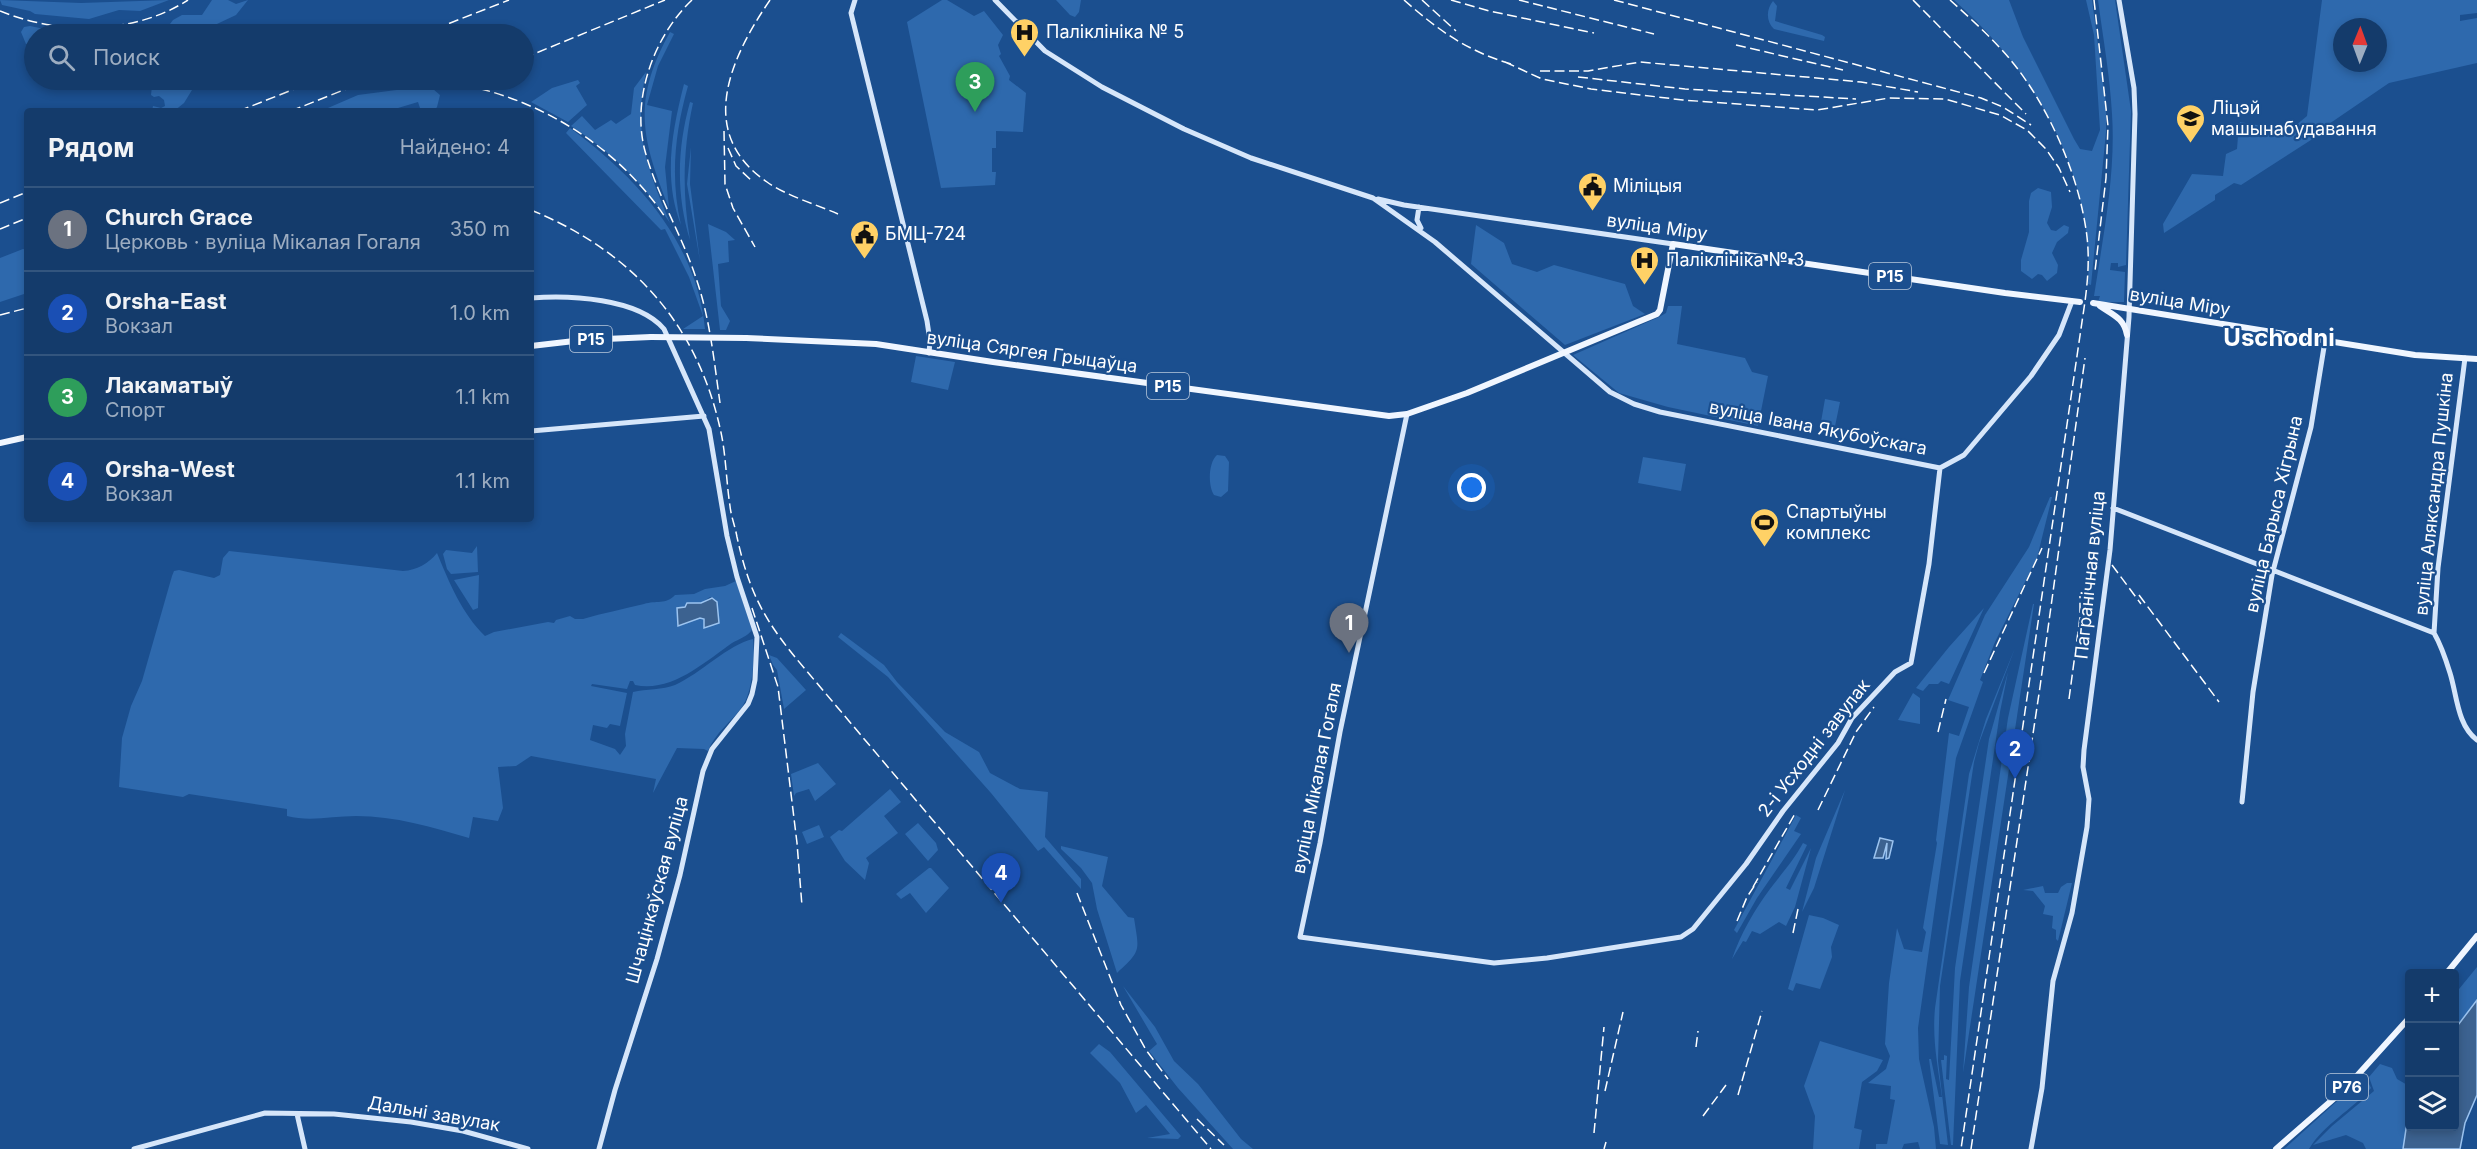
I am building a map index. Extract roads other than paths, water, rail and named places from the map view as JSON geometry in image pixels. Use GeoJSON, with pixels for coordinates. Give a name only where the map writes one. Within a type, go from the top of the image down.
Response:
{"type":"FeatureCollection","features":[{"type":"Feature","properties":{"kind":"main road","name":"вуліца Міру"},"geometry":{"type":"LineString","coordinates":[[1672,244],[2089,303],[2415,355],[2477,359]]}},
{"type":"Feature","properties":{"kind":"main road","name":"Р15"},"geometry":{"type":"LineString","coordinates":[[1407,414],[1467,393],[1657,314],[1660,310],[1672,244]]}},
{"type":"Feature","properties":{"kind":"main road"},"geometry":{"type":"LineString","coordinates":[[2089,303],[2120,319],[2124,323],[2127,334]]}},
{"type":"Feature","properties":{"kind":"main road","name":"вуліца Сяргея Грыцаўца"},"geometry":{"type":"LineString","coordinates":[[534,346],[605,338],[651,337],[856,342],[1353,412],[1389,416],[1407,414]]}},
{"type":"Feature","properties":{"kind":"main road"},"geometry":{"type":"LineString","coordinates":[[0,443],[24,438]]}},
{"type":"Feature","properties":{"kind":"main road"},"geometry":{"type":"LineString","coordinates":[[2450,969],[2477,936]]}},
{"type":"Feature","properties":{"kind":"main road","name":"Р76"},"geometry":{"type":"LineString","coordinates":[[2276,1149],[2346,1088],[2405,1022]]}},
{"type":"Feature","properties":{"kind":"street"},"geometry":{"type":"LineString","coordinates":[[855,0],[851,13],[927,321],[929,353]]}},
{"type":"Feature","properties":{"kind":"street"},"geometry":{"type":"LineString","coordinates":[[995,0],[1045,51],[1101,87],[1184,129],[1251,158],[1373,198]]}},
{"type":"Feature","properties":{"kind":"street","name":"Пагранічная вуліца"},"geometry":{"type":"LineString","coordinates":[[2031,1149],[2046,1059],[2053,981],[2072,913],[2087,827],[2089,803],[2084,773],[2084,750],[2113,508],[2129,309],[2135,109],[2134,88],[2120,0]]}},
{"type":"Feature","properties":{"kind":"street","name":"вуліца Міру"},"geometry":{"type":"LineString","coordinates":[[1373,198],[1404,205],[1672,244]]}},
{"type":"Feature","properties":{"kind":"street","name":"вуліца Івана Якубоўскага"},"geometry":{"type":"LineString","coordinates":[[1373,198],[1424,232],[1610,392],[1634,404],[1674,415],[1940,468],[1964,455],[2031,376],[2059,334],[2072,301]]}},
{"type":"Feature","properties":{"kind":"street"},"geometry":{"type":"LineString","coordinates":[[1403,218],[1404,205]]}},
{"type":"Feature","properties":{"kind":"street"},"geometry":{"type":"LineString","coordinates":[[1419,207],[1418,222],[1424,232]]}},
{"type":"Feature","properties":{"kind":"street","name":"Шчацінкаўская вуліца"},"geometry":{"type":"LineString","coordinates":[[534,298],[559,296],[578,298],[647,314],[656,319],[664,329],[704,416],[714,454],[727,536],[737,577],[754,626],[757,649],[753,694],[740,715],[712,749],[703,771],[680,875],[660,949],[615,1090],[599,1149]]}},
{"type":"Feature","properties":{"kind":"street","name":"вуліца Барыса Хігрына"},"geometry":{"type":"LineString","coordinates":[[2242,802],[2253,692],[2273,569],[2311,427],[2325,341]]}},
{"type":"Feature","properties":{"kind":"street","name":"вуліца Аляксандра Пушкіна"},"geometry":{"type":"LineString","coordinates":[[2434,633],[2442,535],[2465,358]]}},
{"type":"Feature","properties":{"kind":"street","name":"вуліца Мікалая Гогаля"},"geometry":{"type":"LineString","coordinates":[[1407,414],[1300,936],[1494,963],[1547,958],[1681,937],[1693,929]]}},
{"type":"Feature","properties":{"kind":"street"},"geometry":{"type":"LineString","coordinates":[[534,431],[704,416]]}},
{"type":"Feature","properties":{"kind":"street","name":"2-і Усходні завулак"},"geometry":{"type":"LineString","coordinates":[[1693,929],[1746,864],[1783,811],[1838,743],[1852,718],[1895,672],[1911,663],[1929,564],[1940,468]]}},
{"type":"Feature","properties":{"kind":"street"},"geometry":{"type":"LineString","coordinates":[[2113,508],[2434,633],[2450,672],[2462,720],[2477,740]]}},
{"type":"Feature","properties":{"kind":"street","name":"Дальні завулак"},"geometry":{"type":"LineString","coordinates":[[134,1149],[265,1113],[334,1114],[411,1122],[463,1131],[528,1149]]}},
{"type":"Feature","properties":{"kind":"street"},"geometry":{"type":"LineString","coordinates":[[297,1114],[305,1149]]}},
{"type":"Feature","properties":{"kind":"railway"},"geometry":{"type":"LineString","coordinates":[[125,24],[167,12],[188,0]]}},
{"type":"Feature","properties":{"kind":"railway"},"geometry":{"type":"LineString","coordinates":[[448,24],[509,0]]}},
{"type":"Feature","properties":{"kind":"railway"},"geometry":{"type":"LineString","coordinates":[[534,54],[665,0]]}},
{"type":"Feature","properties":{"kind":"railway"},"geometry":{"type":"LineString","coordinates":[[692,0],[667,31],[649,70],[641,111],[641,131],[650,167],[701,293],[711,340],[720,403]]}},
{"type":"Feature","properties":{"kind":"railway"},"geometry":{"type":"LineString","coordinates":[[770,0],[743,46],[733,70],[727,94],[726,118],[732,141],[745,162],[767,182],[792,196],[838,214]]}},
{"type":"Feature","properties":{"kind":"railway"},"geometry":{"type":"LineString","coordinates":[[1404,0],[1429,21],[1467,46],[1511,64]]}},
{"type":"Feature","properties":{"kind":"railway"},"geometry":{"type":"LineString","coordinates":[[1422,0],[1456,31]]}},
{"type":"Feature","properties":{"kind":"railway"},"geometry":{"type":"LineString","coordinates":[[1451,0],[1489,11],[1594,33]]}},
{"type":"Feature","properties":{"kind":"railway"},"geometry":{"type":"LineString","coordinates":[[1519,0],[1654,34]]}},
{"type":"Feature","properties":{"kind":"railway"},"geometry":{"type":"LineString","coordinates":[[1614,0],[1981,98],[2003,107],[2031,125]]}},
{"type":"Feature","properties":{"kind":"railway"},"geometry":{"type":"LineString","coordinates":[[1913,0],[2026,114]]}},
{"type":"Feature","properties":{"kind":"railway"},"geometry":{"type":"LineString","coordinates":[[1950,0],[2009,58],[2037,97],[2049,119],[2070,166],[2077,190],[2087,237],[2088,256],[2084,305],[1961,1149]]}},
{"type":"Feature","properties":{"kind":"railway"},"geometry":{"type":"LineString","coordinates":[[2094,0],[2108,126],[2106,178],[2095,271]]}},
{"type":"Feature","properties":{"kind":"railway"},"geometry":{"type":"LineString","coordinates":[[0,11],[46,24]]}},
{"type":"Feature","properties":{"kind":"railway"},"geometry":{"type":"LineString","coordinates":[[1736,45],[1843,70]]}},
{"type":"Feature","properties":{"kind":"railway"},"geometry":{"type":"LineString","coordinates":[[1505,62],[1542,79],[1591,89],[1683,100],[1817,110],[1889,98],[1945,99],[2000,115],[2027,130],[2046,149],[2059,168],[2070,192]]}},
{"type":"Feature","properties":{"kind":"railway"},"geometry":{"type":"LineString","coordinates":[[1540,71],[1588,71],[1640,62],[1861,82],[1918,92]]}},
{"type":"Feature","properties":{"kind":"railway"},"geometry":{"type":"LineString","coordinates":[[1578,77],[1685,89],[1856,99]]}},
{"type":"Feature","properties":{"kind":"railway"},"geometry":{"type":"LineString","coordinates":[[247,108],[292,90]]}},
{"type":"Feature","properties":{"kind":"railway"},"geometry":{"type":"LineString","coordinates":[[298,108],[344,90]]}},
{"type":"Feature","properties":{"kind":"railway"},"geometry":{"type":"LineString","coordinates":[[484,90],[533,108]]}},
{"type":"Feature","properties":{"kind":"railway"},"geometry":{"type":"LineString","coordinates":[[534,108],[560,121],[590,140],[618,163],[665,217]]}},
{"type":"Feature","properties":{"kind":"railway"},"geometry":{"type":"LineString","coordinates":[[724,131],[725,184],[733,208],[755,247]]}},
{"type":"Feature","properties":{"kind":"railway"},"geometry":{"type":"LineString","coordinates":[[728,148],[736,166],[752,181]]}},
{"type":"Feature","properties":{"kind":"railway"},"geometry":{"type":"LineString","coordinates":[[0,203],[24,193]]}},
{"type":"Feature","properties":{"kind":"railway"},"geometry":{"type":"LineString","coordinates":[[534,211],[599,246],[628,269],[654,295],[676,323],[694,355],[709,390],[722,437],[731,510],[742,558],[754,593],[770,623],[805,669],[1211,1149]]}},
{"type":"Feature","properties":{"kind":"railway"},"geometry":{"type":"LineString","coordinates":[[0,229],[24,219]]}},
{"type":"Feature","properties":{"kind":"railway"},"geometry":{"type":"LineString","coordinates":[[0,315],[24,309]]}},
{"type":"Feature","properties":{"kind":"railway"},"geometry":{"type":"LineString","coordinates":[[1971,1149],[2040,687],[2085,358]]}},
{"type":"Feature","properties":{"kind":"railway"},"geometry":{"type":"LineString","coordinates":[[1984,673],[2042,548]]}},
{"type":"Feature","properties":{"kind":"railway"},"geometry":{"type":"LineString","coordinates":[[2112,565],[2141,604]]}},
{"type":"Feature","properties":{"kind":"railway"},"geometry":{"type":"LineString","coordinates":[[2139,595],[2219,702]]}},
{"type":"Feature","properties":{"kind":"railway"},"geometry":{"type":"LineString","coordinates":[[2069,699],[2080,617],[2080,596]]}},
{"type":"Feature","properties":{"kind":"railway"},"geometry":{"type":"LineString","coordinates":[[752,608],[778,687],[797,843],[802,906]]}},
{"type":"Feature","properties":{"kind":"railway"},"geometry":{"type":"LineString","coordinates":[[1938,732],[1946,699]]}},
{"type":"Feature","properties":{"kind":"railway"},"geometry":{"type":"LineString","coordinates":[[1818,810],[1856,732],[1874,707]]}},
{"type":"Feature","properties":{"kind":"railway"},"geometry":{"type":"LineString","coordinates":[[1753,887],[1796,812]]}},
{"type":"Feature","properties":{"kind":"railway"},"geometry":{"type":"LineString","coordinates":[[1737,921],[1747,897],[1757,882]]}},
{"type":"Feature","properties":{"kind":"railway"},"geometry":{"type":"LineString","coordinates":[[1077,893],[1121,1005],[1146,1050],[1168,1079]]}},
{"type":"Feature","properties":{"kind":"railway"},"geometry":{"type":"LineString","coordinates":[[1793,933],[1798,909]]}},
{"type":"Feature","properties":{"kind":"railway"},"geometry":{"type":"LineString","coordinates":[[1738,1095],[1762,1011]]}},
{"type":"Feature","properties":{"kind":"railway"},"geometry":{"type":"LineString","coordinates":[[1605,1091],[1623,1012]]}},
{"type":"Feature","properties":{"kind":"railway"},"geometry":{"type":"LineString","coordinates":[[1594,1133],[1604,1027]]}},
{"type":"Feature","properties":{"kind":"railway"},"geometry":{"type":"LineString","coordinates":[[1696,1047],[1698,1031]]}},
{"type":"Feature","properties":{"kind":"railway"},"geometry":{"type":"LineString","coordinates":[[1703,1116],[1726,1085]]}},
{"type":"Feature","properties":{"kind":"railway"},"geometry":{"type":"LineString","coordinates":[[1197,1119],[1224,1145]]}},
{"type":"Feature","properties":{"kind":"railway"},"geometry":{"type":"LineString","coordinates":[[1604,1149],[1606,1142]]}},
{"type":"Feature","properties":{"kind":"place","name":"Паліклініка № 5"},"geometry":{"type":"Point","coordinates":[1025,58]}},
{"type":"Feature","properties":{"kind":"place","name":"Лакаматыў"},"geometry":{"type":"Point","coordinates":[975,112]}},
{"type":"Feature","properties":{"kind":"place","name":"Ліцэй машынабудавання"},"geometry":{"type":"Point","coordinates":[2190,144]}},
{"type":"Feature","properties":{"kind":"place","name":"Міліцыя"},"geometry":{"type":"Point","coordinates":[1592,212]}},
{"type":"Feature","properties":{"kind":"place","name":"БМЦ-724"},"geometry":{"type":"Point","coordinates":[864,260]}},
{"type":"Feature","properties":{"kind":"place","name":"Паліклініка № 3"},"geometry":{"type":"Point","coordinates":[1645,286]}},
{"type":"Feature","properties":{"kind":"place","name":"Спартыўны комплекс"},"geometry":{"type":"Point","coordinates":[1765,548]}},
{"type":"Feature","properties":{"kind":"place","name":"Church Grace"},"geometry":{"type":"Point","coordinates":[1349,653]}},
{"type":"Feature","properties":{"kind":"place","name":"Orsha-East"},"geometry":{"type":"Point","coordinates":[2015,779]}},
{"type":"Feature","properties":{"kind":"place","name":"Orsha-West"},"geometry":{"type":"Point","coordinates":[1001,903]}},
{"type":"Feature","properties":{"kind":"district","name":"Uschodni"},"geometry":{"type":"Point","coordinates":[2279,338]}}]}
